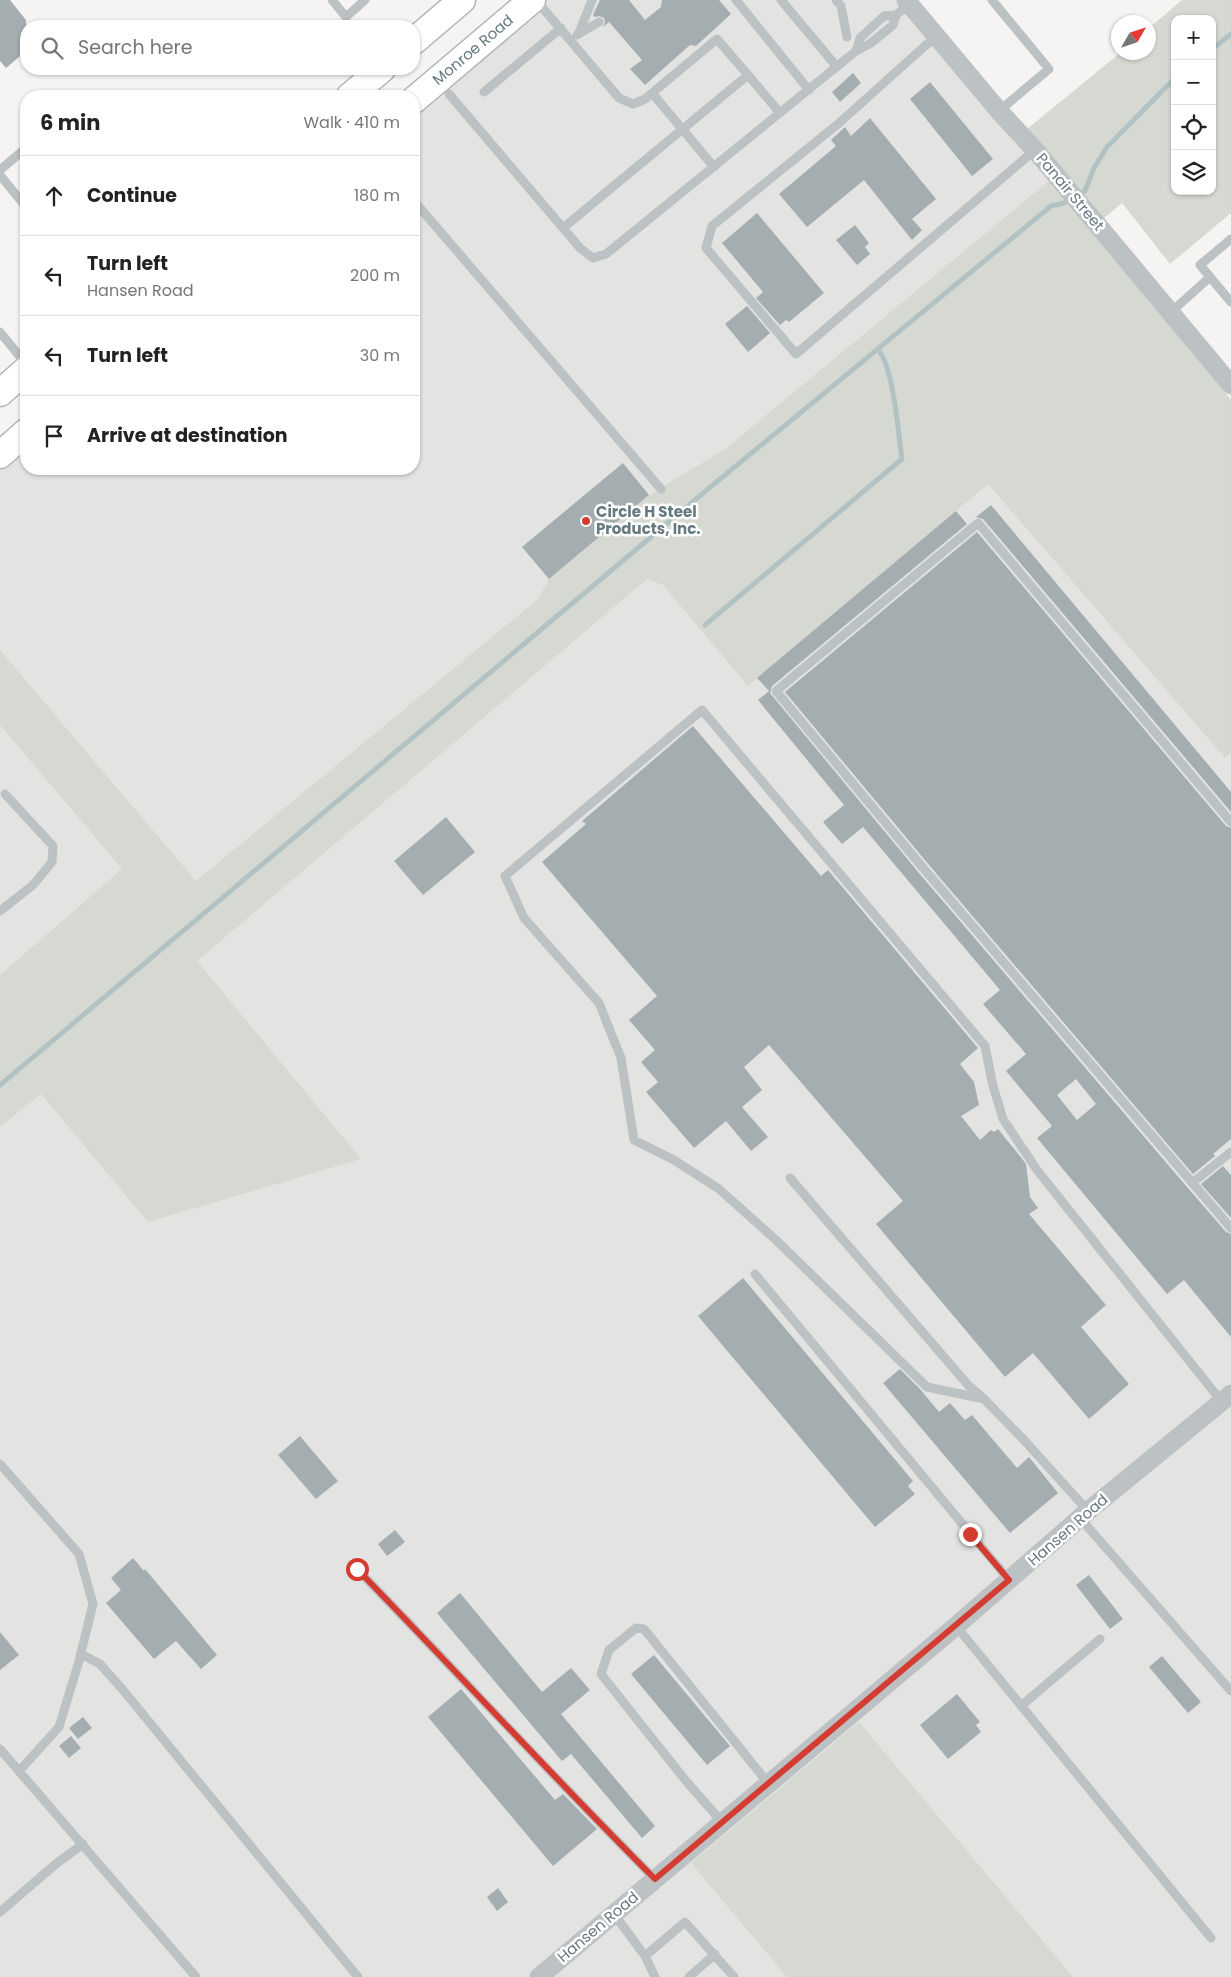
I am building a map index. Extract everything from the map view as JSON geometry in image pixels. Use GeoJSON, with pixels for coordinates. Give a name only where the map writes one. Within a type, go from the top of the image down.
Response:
{"type":"FeatureCollection","features":[{"type":"Feature","properties":{"kind":"main road"},"geometry":{"type":"LineString","coordinates":[[420,37],[462,0]]}},
{"type":"Feature","properties":{"kind":"main road","name":"Monroe Road"},"geometry":{"type":"LineString","coordinates":[[420,95],[532,0]]}},
{"type":"Feature","properties":{"kind":"main road"},"geometry":{"type":"LineString","coordinates":[[357,90],[375,75]]}},
{"type":"Feature","properties":{"kind":"main road"},"geometry":{"type":"LineString","coordinates":[[0,393],[20,375]]}},
{"type":"Feature","properties":{"kind":"main road"},"geometry":{"type":"LineString","coordinates":[[0,455],[20,437]]}},
{"type":"Feature","properties":{"kind":"street","name":"Panair Street"},"geometry":{"type":"LineString","coordinates":[[904,6],[936,36],[1038,154],[1231,385]]}},
{"type":"Feature","properties":{"kind":"street","name":"Hansen Road"},"geometry":{"type":"LineString","coordinates":[[539,1977],[956,1626],[1084,1515],[1226,1398]]}},
{"type":"Feature","properties":{"kind":"lane"},"geometry":{"type":"LineString","coordinates":[[332,0],[346,17],[365,0]]}},
{"type":"Feature","properties":{"kind":"lane"},"geometry":{"type":"LineString","coordinates":[[536,0],[619,98],[633,104],[645,99],[717,38],[780,113]]}},
{"type":"Feature","properties":{"kind":"lane"},"geometry":{"type":"LineString","coordinates":[[579,33],[592,0]]}},
{"type":"Feature","properties":{"kind":"lane"},"geometry":{"type":"LineString","coordinates":[[736,0],[809,90]]}},
{"type":"Feature","properties":{"kind":"lane"},"geometry":{"type":"LineString","coordinates":[[781,0],[836,67]]}},
{"type":"Feature","properties":{"kind":"lane"},"geometry":{"type":"LineString","coordinates":[[836,0],[841,6],[848,41],[853,53]]}},
{"type":"Feature","properties":{"kind":"lane"},"geometry":{"type":"LineString","coordinates":[[992,0],[1049,69],[999,111]]}},
{"type":"Feature","properties":{"kind":"lane"},"geometry":{"type":"LineString","coordinates":[[449,94],[580,248],[593,258],[606,254],[853,53],[871,43],[893,25],[904,6]]}},
{"type":"Feature","properties":{"kind":"lane"},"geometry":{"type":"LineString","coordinates":[[571,40],[579,33],[600,22]]}},
{"type":"Feature","properties":{"kind":"lane"},"geometry":{"type":"LineString","coordinates":[[484,92],[561,28]]}},
{"type":"Feature","properties":{"kind":"lane"},"geometry":{"type":"LineString","coordinates":[[936,36],[838,124],[712,226],[706,248],[796,354],[1038,154]]}},
{"type":"Feature","properties":{"kind":"lane"},"geometry":{"type":"LineString","coordinates":[[564,228],[748,75]]}},
{"type":"Feature","properties":{"kind":"lane"},"geometry":{"type":"LineString","coordinates":[[652,93],[714,167]]}},
{"type":"Feature","properties":{"kind":"lane"},"geometry":{"type":"LineString","coordinates":[[0,170],[20,153]]}},
{"type":"Feature","properties":{"kind":"lane"},"geometry":{"type":"LineString","coordinates":[[0,175],[20,200]]}},
{"type":"Feature","properties":{"kind":"lane"},"geometry":{"type":"LineString","coordinates":[[420,208],[661,489]]}},
{"type":"Feature","properties":{"kind":"lane"},"geometry":{"type":"LineString","coordinates":[[1231,239],[1200,265],[1231,302]]}},
{"type":"Feature","properties":{"kind":"lane"},"geometry":{"type":"LineString","coordinates":[[1170,313],[1210,277]]}},
{"type":"Feature","properties":{"kind":"lane"},"geometry":{"type":"LineString","coordinates":[[0,332],[20,357]]}},
{"type":"Feature","properties":{"kind":"lane"},"geometry":{"type":"LineString","coordinates":[[1231,822],[978,523],[776,691],[924,869],[1231,1228]]}},
{"type":"Feature","properties":{"kind":"lane"},"geometry":{"type":"LineString","coordinates":[[984,1399],[927,1387],[776,1240],[719,1189],[674,1160],[634,1140],[621,1058],[599,1003],[524,918],[505,876],[702,710],[985,1046],[993,1086],[1003,1119],[1037,1170],[1226,1398]]}},
{"type":"Feature","properties":{"kind":"lane"},"geometry":{"type":"LineString","coordinates":[[0,911],[33,885],[52,862],[53,846],[5,794]]}},
{"type":"Feature","properties":{"kind":"lane"},"geometry":{"type":"LineString","coordinates":[[1192,1184],[1231,1152]]}},
{"type":"Feature","properties":{"kind":"lane"},"geometry":{"type":"LineString","coordinates":[[790,1178],[968,1385],[1024,1440],[1231,1691]]}},
{"type":"Feature","properties":{"kind":"lane"},"geometry":{"type":"LineString","coordinates":[[755,1274],[1009,1580]]}},
{"type":"Feature","properties":{"kind":"lane"},"geometry":{"type":"LineString","coordinates":[[0,1464],[79,1554],[93,1604],[81,1654],[59,1727],[20,1770]]}},
{"type":"Feature","properties":{"kind":"lane"},"geometry":{"type":"LineString","coordinates":[[357,1569],[482,1698],[596,1820],[655,1879]]}},
{"type":"Feature","properties":{"kind":"lane"},"geometry":{"type":"LineString","coordinates":[[956,1626],[1211,1938]]}},
{"type":"Feature","properties":{"kind":"lane"},"geometry":{"type":"LineString","coordinates":[[722,1822],[680,1773],[601,1674],[609,1650],[636,1628],[644,1629],[768,1783]]}},
{"type":"Feature","properties":{"kind":"lane"},"geometry":{"type":"LineString","coordinates":[[1022,1705],[1100,1638]]}},
{"type":"Feature","properties":{"kind":"lane"},"geometry":{"type":"LineString","coordinates":[[81,1654],[100,1664],[112,1677],[358,1977]]}},
{"type":"Feature","properties":{"kind":"lane"},"geometry":{"type":"LineString","coordinates":[[0,1749],[196,1977]]}},
{"type":"Feature","properties":{"kind":"lane"},"geometry":{"type":"LineString","coordinates":[[0,1912],[57,1863],[83,1844]]}},
{"type":"Feature","properties":{"kind":"lane"},"geometry":{"type":"LineString","coordinates":[[614,1914],[645,1956],[655,1977]]}},
{"type":"Feature","properties":{"kind":"lane"},"geometry":{"type":"LineString","coordinates":[[645,1956],[685,1922],[734,1977]]}},
{"type":"Feature","properties":{"kind":"lane"},"geometry":{"type":"LineString","coordinates":[[689,1977],[715,1954]]}},
{"type":"Feature","properties":{"kind":"shaded area"},"geometry":{"type":"Polygon","coordinates":[[[537,0],[899,0],[1231,400],[1231,1977],[0,1977],[0,464],[20,446],[20,475],[420,475],[420,102],[537,0]]]}},
{"type":"Feature","properties":{"kind":"shaded area"},"geometry":{"type":"Polygon","coordinates":[[[1182,0],[1231,0],[1231,213],[1170,264],[1122,203],[1103,219],[1027,129],[1111,60],[1156,60],[1156,22],[1182,0]]]}},
{"type":"Feature","properties":{"kind":"shaded area"},"geometry":{"type":"Polygon","coordinates":[[[1050,180],[1231,400],[1231,753],[1225,758],[988,484],[748,686],[663,585],[647,579],[197,961],[361,1159],[148,1222],[41,1094],[0,1127],[0,975],[122,869],[0,725],[0,650],[196,881],[538,599],[549,579],[649,495],[724,450],[1050,180]]]}},
{"type":"Feature","properties":{"kind":"shaded area"},"geometry":{"type":"Polygon","coordinates":[[[859,1722],[1073,1977],[787,1977],[691,1863],[859,1722]]]}},
{"type":"Feature","properties":{"kind":"building"},"geometry":{"type":"Polygon","coordinates":[[[0,0],[10,0],[26,20],[20,20],[20,56],[6,68],[0,61],[0,0]]]}},
{"type":"Feature","properties":{"kind":"building"},"geometry":{"type":"Polygon","coordinates":[[[600,0],[629,0],[645,20],[661,7],[662,0],[719,0],[731,14],[696,46],[690,45],[645,85],[630,69],[642,60],[609,22],[603,27],[604,18],[593,15],[600,0]]]}},
{"type":"Feature","properties":{"kind":"building"},"geometry":{"type":"Polygon","coordinates":[[[853,73],[861,83],[840,102],[832,92],[853,73]]]}},
{"type":"Feature","properties":{"kind":"building"},"geometry":{"type":"Polygon","coordinates":[[[930,82],[993,159],[972,176],[910,99],[930,82]]]}},
{"type":"Feature","properties":{"kind":"building"},"geometry":{"type":"Polygon","coordinates":[[[870,118],[936,199],[912,219],[922,230],[912,240],[864,180],[807,227],[779,194],[836,146],[831,140],[845,127],[851,136],[870,118]]]}},
{"type":"Feature","properties":{"kind":"building"},"geometry":{"type":"Polygon","coordinates":[[[757,213],[824,293],[789,322],[786,320],[780,325],[756,298],[763,292],[722,243],[757,213]]]}},
{"type":"Feature","properties":{"kind":"building"},"geometry":{"type":"Polygon","coordinates":[[[855,225],[869,243],[865,247],[870,254],[857,265],[836,240],[855,225]]]}},
{"type":"Feature","properties":{"kind":"building"},"geometry":{"type":"Polygon","coordinates":[[[747,306],[770,333],[748,352],[725,324],[747,306]]]}},
{"type":"Feature","properties":{"kind":"building","name":"Circle H Steel Products, Inc."},"geometry":{"type":"Polygon","coordinates":[[[623,463],[649,495],[549,579],[522,547],[623,463]]]}},
{"type":"Feature","properties":{"kind":"building"},"geometry":{"type":"Polygon","coordinates":[[[991,505],[1231,792],[1231,812],[983,519],[976,517],[991,505]]]}},
{"type":"Feature","properties":{"kind":"building"},"geometry":{"type":"Polygon","coordinates":[[[956,511],[967,524],[772,686],[770,693],[919,873],[1187,1187],[1226,1232],[1231,1234],[1231,1337],[1184,1280],[1167,1294],[1037,1138],[1052,1126],[1006,1071],[1026,1054],[983,1004],[1000,990],[863,827],[842,844],[823,822],[844,805],[758,700],[769,691],[757,678],[956,511]],[[1076,1079],[1057,1095],[1077,1120],[1096,1104],[1076,1079]]]}},
{"type":"Feature","properties":{"kind":"building"},"geometry":{"type":"Polygon","coordinates":[[[977,532],[1226,826],[1231,828],[1231,1139],[1213,1154],[1215,1156],[1193,1174],[929,865],[785,692],[977,532]]]}},
{"type":"Feature","properties":{"kind":"building"},"geometry":{"type":"Polygon","coordinates":[[[693,726],[821,876],[828,870],[978,1048],[960,1064],[974,1082],[979,1105],[961,1116],[980,1140],[991,1130],[994,1132],[998,1129],[1023,1160],[1026,1164],[1030,1197],[1038,1208],[1029,1214],[1106,1305],[1081,1327],[1129,1384],[1089,1419],[1033,1353],[1005,1377],[876,1224],[903,1201],[769,1045],[744,1067],[762,1090],[742,1107],[768,1137],[751,1151],[726,1121],[694,1148],[646,1092],[658,1082],[641,1062],[655,1050],[629,1020],[657,996],[542,862],[586,824],[582,821],[693,726]]]}},
{"type":"Feature","properties":{"kind":"building"},"geometry":{"type":"Polygon","coordinates":[[[446,817],[475,852],[423,895],[394,861],[446,817]]]}},
{"type":"Feature","properties":{"kind":"building"},"geometry":{"type":"Polygon","coordinates":[[[1223,1166],[1231,1175],[1231,1218],[1201,1184],[1223,1166]]]}},
{"type":"Feature","properties":{"kind":"building"},"geometry":{"type":"Polygon","coordinates":[[[743,1278],[913,1481],[908,1486],[915,1494],[875,1527],[698,1316],[743,1278]]]}},
{"type":"Feature","properties":{"kind":"building"},"geometry":{"type":"Polygon","coordinates":[[[900,1369],[939,1412],[950,1403],[965,1420],[972,1415],[1017,1468],[1029,1457],[1058,1493],[1010,1533],[883,1383],[900,1369]]]}},
{"type":"Feature","properties":{"kind":"building"},"geometry":{"type":"Polygon","coordinates":[[[300,1436],[338,1481],[316,1499],[278,1455],[300,1436]]]}},
{"type":"Feature","properties":{"kind":"building"},"geometry":{"type":"Polygon","coordinates":[[[395,1530],[405,1542],[387,1556],[378,1544],[395,1530]]]}},
{"type":"Feature","properties":{"kind":"building"},"geometry":{"type":"Polygon","coordinates":[[[133,1558],[144,1571],[145,1569],[217,1655],[201,1669],[176,1641],[154,1659],[106,1603],[121,1590],[111,1578],[133,1558]]]}},
{"type":"Feature","properties":{"kind":"building"},"geometry":{"type":"Polygon","coordinates":[[[1089,1575],[1123,1619],[1110,1629],[1076,1585],[1089,1575]]]}},
{"type":"Feature","properties":{"kind":"building"},"geometry":{"type":"Polygon","coordinates":[[[460,1593],[542,1692],[571,1668],[590,1690],[561,1714],[655,1826],[642,1838],[571,1754],[562,1761],[437,1613],[460,1593]]]}},
{"type":"Feature","properties":{"kind":"building"},"geometry":{"type":"Polygon","coordinates":[[[0,1632],[19,1655],[0,1670],[0,1632]]]}},
{"type":"Feature","properties":{"kind":"building"},"geometry":{"type":"Polygon","coordinates":[[[654,1655],[730,1746],[707,1765],[631,1674],[654,1655]]]}},
{"type":"Feature","properties":{"kind":"building"},"geometry":{"type":"Polygon","coordinates":[[[1162,1656],[1201,1702],[1188,1713],[1149,1667],[1162,1656]]]}},
{"type":"Feature","properties":{"kind":"building"},"geometry":{"type":"Polygon","coordinates":[[[461,1689],[555,1800],[563,1794],[597,1829],[553,1866],[428,1717],[461,1689]]]}},
{"type":"Feature","properties":{"kind":"building"},"geometry":{"type":"Polygon","coordinates":[[[957,1694],[980,1722],[976,1725],[981,1732],[948,1759],[920,1725],[957,1694]]]}},
{"type":"Feature","properties":{"kind":"building"},"geometry":{"type":"Polygon","coordinates":[[[83,1717],[92,1728],[78,1739],[69,1728],[83,1717]]]}},
{"type":"Feature","properties":{"kind":"building"},"geometry":{"type":"Polygon","coordinates":[[[71,1736],[81,1748],[69,1758],[59,1746],[71,1736]]]}},
{"type":"Feature","properties":{"kind":"building"},"geometry":{"type":"Polygon","coordinates":[[[498,1888],[508,1902],[497,1911],[487,1897],[498,1888]]]}},
{"type":"Feature","properties":{"kind":"waterway"},"geometry":{"type":"LineString","coordinates":[[1216,46],[1231,34]]}},
{"type":"Feature","properties":{"kind":"waterway"},"geometry":{"type":"LineString","coordinates":[[1079,195],[1085,191],[1094,168],[1107,147],[1171,82]]}},
{"type":"Feature","properties":{"kind":"waterway"},"geometry":{"type":"LineString","coordinates":[[0,1085],[708,489],[1051,206],[1071,199]]}},
{"type":"Feature","properties":{"kind":"waterway"},"geometry":{"type":"LineString","coordinates":[[705,625],[902,459],[892,385],[878,349]]}},
{"type":"Feature","properties":{"kind":"place","name":"Circle H Steel Products, Inc."},"geometry":{"type":"Point","coordinates":[586,521]}},
{"type":"Feature","properties":{"kind":"route"},"geometry":{"type":"LineString","coordinates":[[357,1569],[482,1698],[596,1820],[655,1879],[1009,1580],[970,1534]]}}]}
